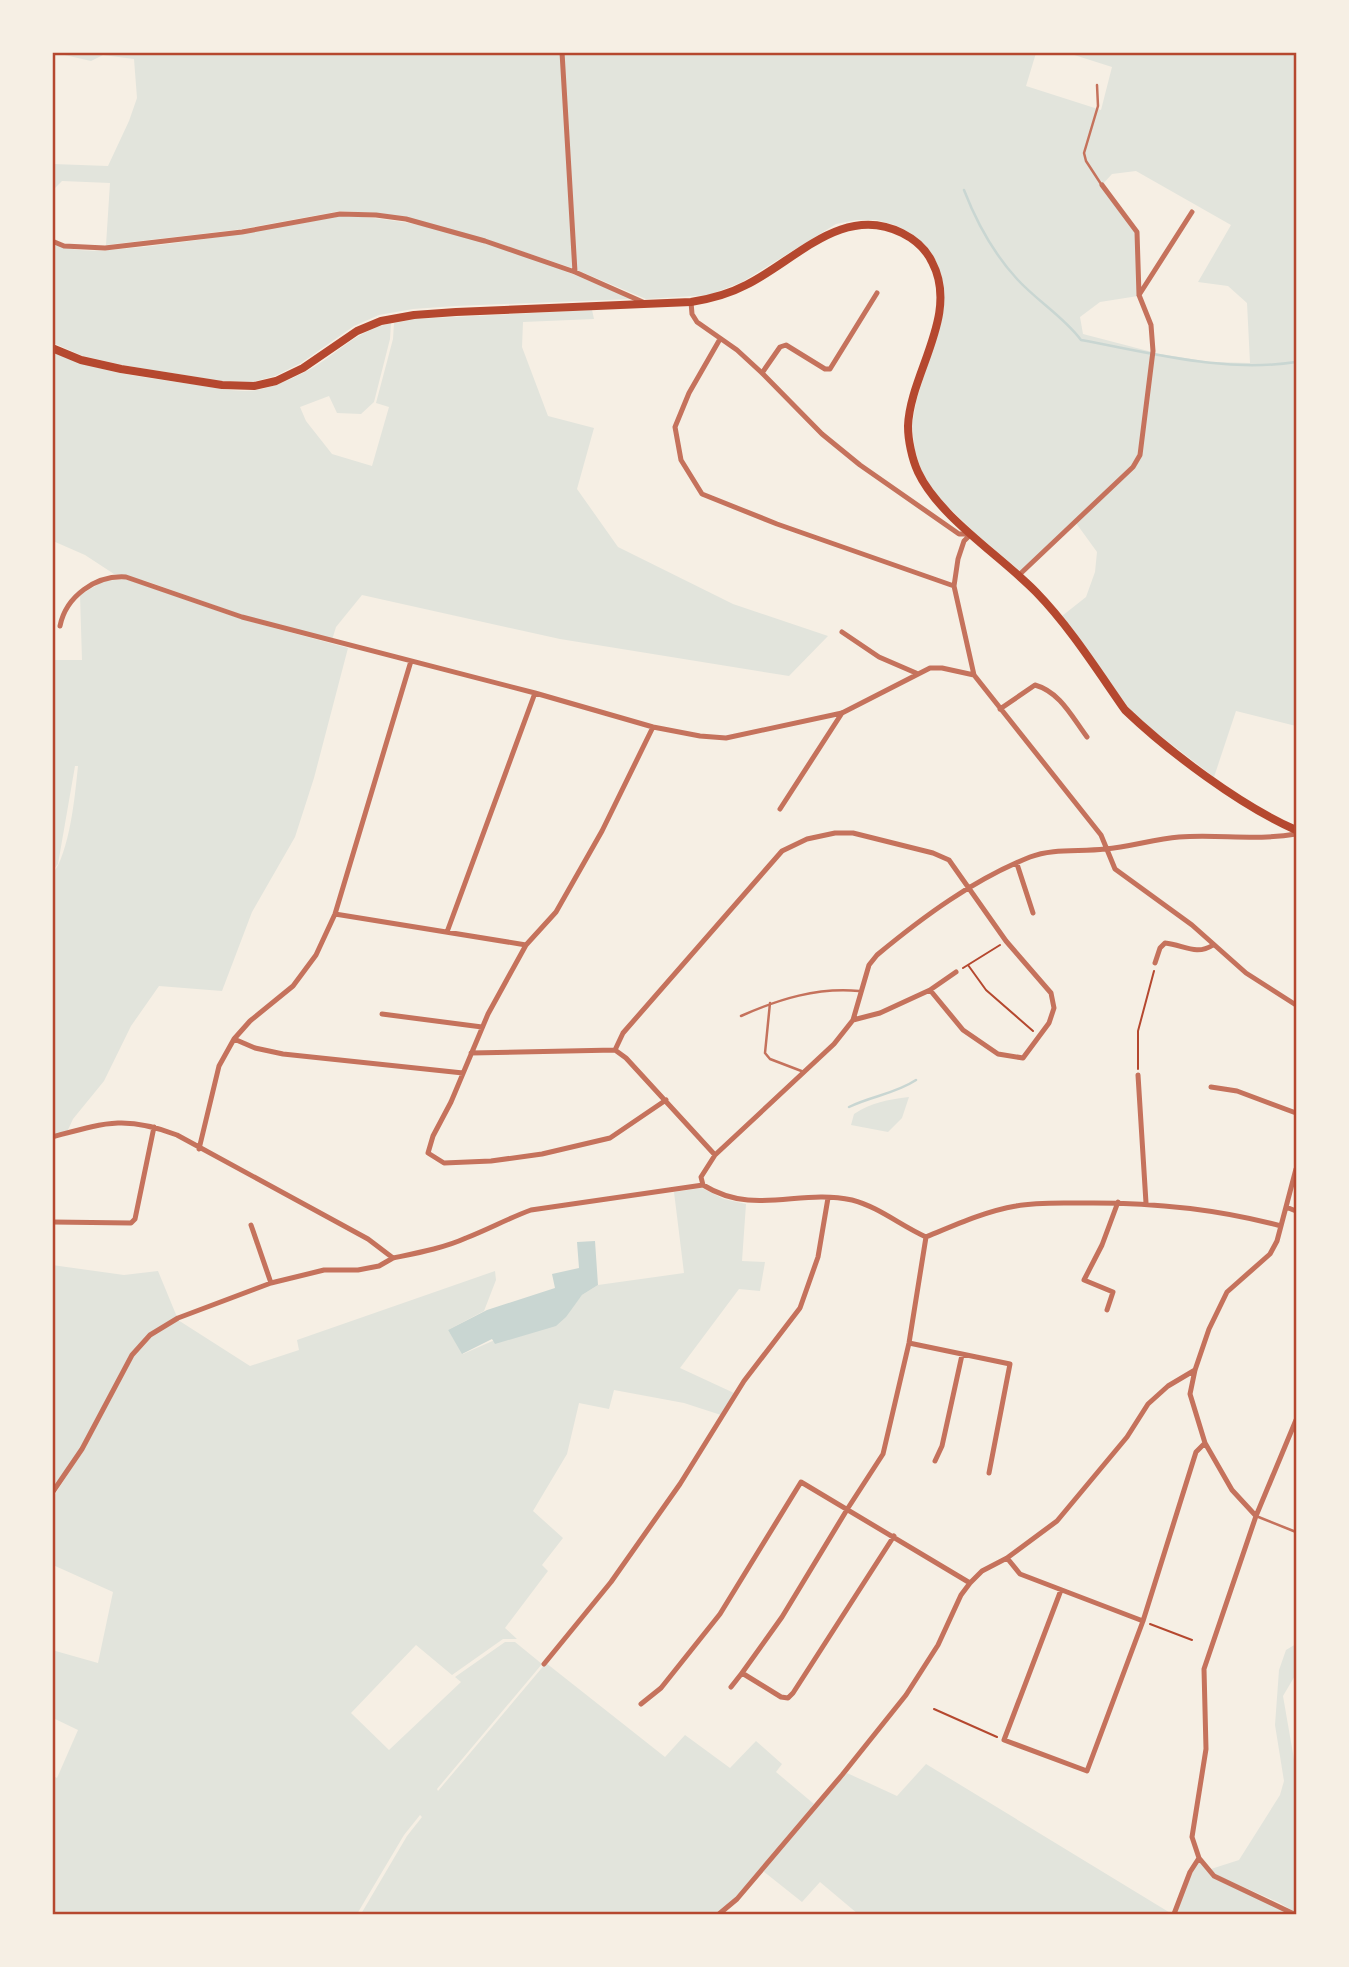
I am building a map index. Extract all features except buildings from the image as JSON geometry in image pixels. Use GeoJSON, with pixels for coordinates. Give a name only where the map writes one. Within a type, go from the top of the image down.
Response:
{"type":"FeatureCollection","features":[{"type":"Feature","properties":{"kind":"main road"},"geometry":{"type":"LineString","coordinates":[[52,348],[81,360],[121,369],[222,385],[254,386],[276,381],[303,368],[357,331],[381,321],[456,312],[710,299],[744,286],[839,229],[857,224],[876,224],[894,229],[910,237],[933,262],[940,298],[937,321],[908,426],[918,472],[933,496],[971,534],[1019,575],[1058,617],[1125,710],[1139,723],[1212,779],[1297,832]]}},
{"type":"Feature","properties":{"kind":"street"},"geometry":{"type":"LineString","coordinates":[[562,52],[575,272]]}},
{"type":"Feature","properties":{"kind":"street"},"geometry":{"type":"LineString","coordinates":[[1019,575],[1133,467],[1139,455],[1153,354],[1151,325],[1139,295],[1138,232],[1102,185]]}},
{"type":"Feature","properties":{"kind":"street"},"geometry":{"type":"LineString","coordinates":[[1139,295],[1192,212]]}},
{"type":"Feature","properties":{"kind":"street"},"geometry":{"type":"LineString","coordinates":[[52,241],[64,246],[105,248],[242,232],[340,214],[376,215],[406,219],[471,237],[575,272],[648,304]]}},
{"type":"Feature","properties":{"kind":"street"},"geometry":{"type":"LineString","coordinates":[[762,373],[779,347],[786,345],[825,369],[830,369],[877,293]]}},
{"type":"Feature","properties":{"kind":"street"},"geometry":{"type":"LineString","coordinates":[[691,302],[692,314],[697,322],[762,373],[822,434],[860,466],[959,534],[971,534]]}},
{"type":"Feature","properties":{"kind":"street"},"geometry":{"type":"LineString","coordinates":[[720,339],[689,393],[675,427],[681,460],[702,494],[777,524],[954,586]]}},
{"type":"Feature","properties":{"kind":"street"},"geometry":{"type":"LineString","coordinates":[[971,534],[964,541],[958,559],[954,586],[974,675],[1101,835],[1115,869],[1192,925],[1246,973],[1297,1005]]}},
{"type":"Feature","properties":{"kind":"street"},"geometry":{"type":"LineString","coordinates":[[60,626],[63,611],[81,592],[112,576],[126,577],[242,617],[535,693],[653,727],[726,738],[842,713],[930,667],[974,675]]}},
{"type":"Feature","properties":{"kind":"street"},"geometry":{"type":"LineString","coordinates":[[842,632],[879,657],[916,673]]}},
{"type":"Feature","properties":{"kind":"street"},"geometry":{"type":"LineString","coordinates":[[200,1149],[219,1066],[234,1039],[250,1021],[293,986],[316,955],[335,914],[411,661]]}},
{"type":"Feature","properties":{"kind":"street"},"geometry":{"type":"LineString","coordinates":[[1000,709],[1035,685],[1045,688],[1064,706],[1087,737]]}},
{"type":"Feature","properties":{"kind":"street"},"geometry":{"type":"LineString","coordinates":[[447,932],[535,693]]}},
{"type":"Feature","properties":{"kind":"street"},"geometry":{"type":"LineString","coordinates":[[780,809],[842,713]]}},
{"type":"Feature","properties":{"kind":"street"},"geometry":{"type":"LineString","coordinates":[[653,727],[602,831],[556,912],[526,945],[482,1027],[451,1102],[433,1136],[428,1153],[444,1163],[491,1161],[542,1154],[610,1138],[666,1100]]}},
{"type":"Feature","properties":{"kind":"street"},"geometry":{"type":"LineString","coordinates":[[703,1185],[701,1177],[715,1155],[834,1044],[853,1020],[869,965],[877,955],[937,907],[1017,864],[1053,852],[1105,849],[1179,837],[1264,838],[1297,832]]}},
{"type":"Feature","properties":{"kind":"street"},"geometry":{"type":"LineString","coordinates":[[615,1050],[624,1033],[782,851],[807,839],[835,833],[853,833],[933,853],[949,860],[1006,941],[1051,993],[1054,1007],[1049,1023],[1023,1058],[998,1054],[963,1030],[930,990]]}},
{"type":"Feature","properties":{"kind":"street"},"geometry":{"type":"LineString","coordinates":[[1017,864],[1033,913]]}},
{"type":"Feature","properties":{"kind":"street"},"geometry":{"type":"LineString","coordinates":[[335,914],[526,945]]}},
{"type":"Feature","properties":{"kind":"street"},"geometry":{"type":"LineString","coordinates":[[1155,963],[1160,948],[1165,943],[1195,951],[1205,950],[1213,945]]}},
{"type":"Feature","properties":{"kind":"street"},"geometry":{"type":"LineString","coordinates":[[853,1020],[880,1013],[930,990],[956,972]]}},
{"type":"Feature","properties":{"kind":"street"},"geometry":{"type":"LineString","coordinates":[[382,1014],[482,1027]]}},
{"type":"Feature","properties":{"kind":"street"},"geometry":{"type":"LineString","coordinates":[[234,1039],[255,1048],[283,1054],[463,1073]]}},
{"type":"Feature","properties":{"kind":"street"},"geometry":{"type":"LineString","coordinates":[[471,1053],[615,1050],[626,1058],[715,1155]]}},
{"type":"Feature","properties":{"kind":"street"},"geometry":{"type":"LineString","coordinates":[[1138,1075],[1146,1203]]}},
{"type":"Feature","properties":{"kind":"street"},"geometry":{"type":"LineString","coordinates":[[1211,1087],[1237,1091],[1297,1113]]}},
{"type":"Feature","properties":{"kind":"street"},"geometry":{"type":"LineString","coordinates":[[52,1137],[122,1122],[154,1127],[177,1135],[368,1239],[393,1258]]}},
{"type":"Feature","properties":{"kind":"street"},"geometry":{"type":"LineString","coordinates":[[52,1222],[131,1223],[137,1215],[154,1127]]}},
{"type":"Feature","properties":{"kind":"street"},"geometry":{"type":"LineString","coordinates":[[1256,1516],[1232,1490],[1205,1443],[1190,1394],[1209,1329],[1227,1292],[1270,1254],[1277,1241],[1297,1169]]}},
{"type":"Feature","properties":{"kind":"street"},"geometry":{"type":"LineString","coordinates":[[52,1493],[82,1449],[132,1355],[150,1335],[178,1318],[271,1283],[324,1270],[358,1270],[379,1266],[393,1258],[465,1239],[531,1210],[703,1185],[726,1198],[741,1201],[828,1198],[853,1200],[878,1210],[902,1226],[926,1237],[1016,1206],[1118,1202],[1209,1210],[1281,1226]]}},
{"type":"Feature","properties":{"kind":"street"},"geometry":{"type":"LineString","coordinates":[[544,1664],[611,1582],[680,1484],[744,1381],[800,1308],[817,1257],[828,1198]]}},
{"type":"Feature","properties":{"kind":"street"},"geometry":{"type":"LineString","coordinates":[[1107,1310],[1113,1292],[1084,1280],[1102,1245],[1118,1202]]}},
{"type":"Feature","properties":{"kind":"street"},"geometry":{"type":"LineString","coordinates":[[1286,1207],[1297,1210]]}},
{"type":"Feature","properties":{"kind":"street"},"geometry":{"type":"LineString","coordinates":[[251,1225],[271,1283]]}},
{"type":"Feature","properties":{"kind":"street"},"geometry":{"type":"LineString","coordinates":[[731,1687],[782,1618],[883,1454],[909,1343],[926,1237]]}},
{"type":"Feature","properties":{"kind":"street"},"geometry":{"type":"LineString","coordinates":[[909,1343],[1010,1364],[989,1473]]}},
{"type":"Feature","properties":{"kind":"street"},"geometry":{"type":"LineString","coordinates":[[935,1461],[942,1446],[962,1355]]}},
{"type":"Feature","properties":{"kind":"street"},"geometry":{"type":"LineString","coordinates":[[719,1914],[737,1899],[906,1695],[938,1645],[961,1595],[970,1583],[982,1571],[1007,1558],[1057,1521],[1127,1437],[1148,1404],[1168,1386],[1195,1370]]}},
{"type":"Feature","properties":{"kind":"street"},"geometry":{"type":"LineString","coordinates":[[1294,1914],[1214,1876],[1199,1858],[1192,1837],[1206,1749],[1204,1669],[1256,1516],[1297,1420]]}},
{"type":"Feature","properties":{"kind":"street"},"geometry":{"type":"LineString","coordinates":[[1288,1440],[1297,1443]]}},
{"type":"Feature","properties":{"kind":"street"},"geometry":{"type":"LineString","coordinates":[[1061,1590],[1004,1740],[1087,1771],[1143,1621],[1196,1452],[1205,1443]]}},
{"type":"Feature","properties":{"kind":"street"},"geometry":{"type":"LineString","coordinates":[[641,1704],[661,1688],[720,1614],[801,1482],[970,1583]]}},
{"type":"Feature","properties":{"kind":"street"},"geometry":{"type":"LineString","coordinates":[[743,1672],[781,1697],[788,1698],[894,1536]]}},
{"type":"Feature","properties":{"kind":"street"},"geometry":{"type":"LineString","coordinates":[[1007,1558],[1020,1574],[1143,1621]]}},
{"type":"Feature","properties":{"kind":"street"},"geometry":{"type":"LineString","coordinates":[[1174,1914],[1189,1872],[1199,1858]]}},
{"type":"Feature","properties":{"kind":"lane"},"geometry":{"type":"LineString","coordinates":[[1097,85],[1098,106],[1084,153],[1102,185]]}},
{"type":"Feature","properties":{"kind":"lane"},"geometry":{"type":"LineString","coordinates":[[741,1016],[796,995],[844,989],[860,991]]}},
{"type":"Feature","properties":{"kind":"lane"},"geometry":{"type":"LineString","coordinates":[[770,1003],[765,1053],[770,1059],[804,1073]]}},
{"type":"Feature","properties":{"kind":"lane"},"geometry":{"type":"LineString","coordinates":[[1256,1516],[1297,1532]]}},
{"type":"Feature","properties":{"kind":"path"},"geometry":{"type":"LineString","coordinates":[[956,972],[1006,941]]}},
{"type":"Feature","properties":{"kind":"path"},"geometry":{"type":"LineString","coordinates":[[1138,1075],[1138,1031],[1155,963]]}},
{"type":"Feature","properties":{"kind":"path"},"geometry":{"type":"LineString","coordinates":[[968,965],[986,990],[1040,1035]]}},
{"type":"Feature","properties":{"kind":"path"},"geometry":{"type":"LineString","coordinates":[[1143,1621],[1192,1640]]}},
{"type":"Feature","properties":{"kind":"path"},"geometry":{"type":"LineString","coordinates":[[934,1709],[1004,1740]]}},
{"type":"Feature","properties":{"kind":"shaded area"},"geometry":{"type":"Polygon","coordinates":[[[56,53],[1036,53],[1026,86],[1101,110],[1112,67],[1068,53],[1296,53],[1296,726],[1236,711],[1214,777],[1141,721],[1062,616],[1086,597],[1095,572],[1097,552],[1076,523],[1135,468],[1141,455],[1154,353],[1210,362],[1250,363],[1247,303],[1228,286],[1198,282],[1231,225],[1136,171],[1112,174],[1101,186],[1136,233],[1138,296],[1100,302],[1080,317],[1083,334],[1152,352],[1138,454],[1132,465],[1020,571],[936,495],[921,470],[912,426],[944,298],[936,261],[925,245],[912,234],[895,225],[876,220],[836,224],[742,282],[709,295],[646,299],[572,268],[485,239],[406,217],[377,213],[340,211],[242,229],[106,245],[110,183],[62,181],[53,190],[53,164],[108,166],[137,98],[134,59],[103,55],[91,61],[56,53]]]}},
{"type":"Feature","properties":{"kind":"shaded area"},"geometry":{"type":"Polygon","coordinates":[[[341,216],[415,224],[453,233],[526,256],[632,299],[455,306],[379,315],[354,326],[301,363],[275,376],[252,382],[221,381],[122,365],[83,356],[53,343],[53,243],[86,251],[143,247],[341,216]]]}},
{"type":"Feature","properties":{"kind":"shaded area"},"geometry":{"type":"Polygon","coordinates":[[[592,310],[594,319],[523,322],[522,347],[548,416],[594,428],[577,489],[618,547],[733,604],[828,636],[789,676],[560,639],[362,595],[336,627],[332,640],[242,615],[146,581],[114,574],[85,555],[53,541],[53,352],[124,374],[250,391],[298,376],[365,332],[391,323],[390,339],[374,402],[361,414],[337,413],[329,396],[300,407],[306,421],[332,454],[372,466],[389,407],[376,403],[393,339],[394,323],[415,319],[592,310]]]}},
{"type":"Feature","properties":{"kind":"shaded area"},"geometry":{"type":"Polygon","coordinates":[[[126,579],[241,619],[348,648],[314,778],[295,837],[252,912],[222,991],[159,986],[131,1026],[104,1081],[73,1119],[67,1132],[53,1136],[52,875],[58,865],[67,838],[78,766],[75,766],[58,864],[53,870],[53,660],[82,660],[80,595],[104,581],[126,579]]]}},
{"type":"Feature","properties":{"kind":"shaded area"},"geometry":{"type":"Polygon","coordinates":[[[909,1097],[902,1118],[888,1132],[851,1125],[854,1114],[867,1107],[909,1097]]]}},
{"type":"Feature","properties":{"kind":"shaded area"},"geometry":{"type":"Polygon","coordinates":[[[702,1188],[724,1199],[746,1204],[742,1261],[765,1262],[760,1291],[739,1289],[680,1368],[734,1393],[721,1415],[684,1403],[614,1390],[609,1409],[579,1403],[567,1454],[533,1511],[563,1538],[542,1565],[548,1571],[505,1628],[517,1639],[503,1639],[452,1675],[416,1645],[351,1713],[389,1750],[461,1682],[455,1677],[505,1642],[515,1642],[542,1664],[438,1791],[546,1663],[665,1757],[685,1735],[730,1768],[756,1741],[782,1764],[776,1772],[814,1804],[735,1898],[716,1914],[361,1914],[407,1836],[422,1817],[420,1815],[404,1835],[357,1914],[53,1914],[53,1776],[57,1778],[78,1730],[53,1718],[52,1650],[98,1663],[113,1592],[53,1565],[53,1497],[83,1451],[133,1357],[151,1336],[178,1320],[250,1366],[299,1350],[297,1340],[495,1271],[496,1280],[484,1311],[448,1330],[463,1354],[574,1305],[582,1295],[598,1285],[684,1273],[674,1192],[702,1188]]]}},
{"type":"Feature","properties":{"kind":"shaded area"},"geometry":{"type":"Polygon","coordinates":[[[595,1241],[598,1285],[582,1295],[556,1326],[495,1344],[492,1339],[462,1354],[448,1330],[487,1310],[555,1288],[552,1274],[579,1268],[577,1242],[595,1241]]]}},
{"type":"Feature","properties":{"kind":"shaded area"},"geometry":{"type":"Polygon","coordinates":[[[52,1265],[124,1275],[158,1271],[177,1317],[150,1333],[130,1355],[81,1448],[52,1490],[52,1265]]]}},
{"type":"Feature","properties":{"kind":"shaded area"},"geometry":{"type":"Polygon","coordinates":[[[1296,1644],[1296,1674],[1283,1696],[1296,1771],[1296,1913],[1280,1903],[1216,1875],[1211,1869],[1239,1860],[1280,1795],[1284,1781],[1275,1725],[1279,1670],[1286,1650],[1296,1644]]]}},
{"type":"Feature","properties":{"kind":"shaded area"},"geometry":{"type":"Polygon","coordinates":[[[926,1764],[1172,1914],[858,1914],[820,1882],[802,1902],[763,1871],[847,1773],[897,1796],[926,1764]]]}},
{"type":"Feature","properties":{"kind":"shaded area"},"geometry":{"type":"Polygon","coordinates":[[[1199,1861],[1213,1878],[1290,1914],[1176,1914],[1191,1872],[1199,1861]]]}},
{"type":"Feature","properties":{"kind":"waterway"},"geometry":{"type":"LineString","coordinates":[[964,190],[986,237],[1001,259],[1025,287],[1081,340],[1161,356],[1215,363],[1269,365],[1296,362]]}},
{"type":"Feature","properties":{"kind":"waterway"},"geometry":{"type":"LineString","coordinates":[[849,1107],[900,1089],[916,1080]]}}]}
